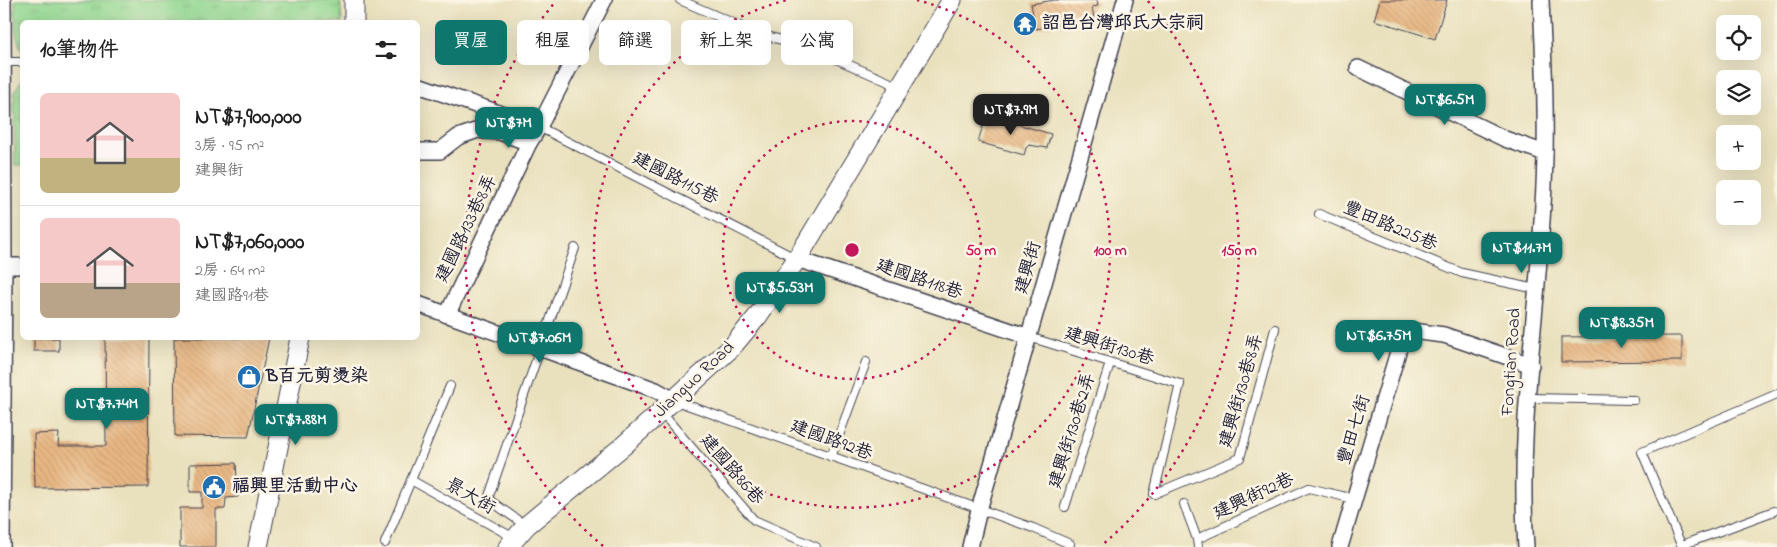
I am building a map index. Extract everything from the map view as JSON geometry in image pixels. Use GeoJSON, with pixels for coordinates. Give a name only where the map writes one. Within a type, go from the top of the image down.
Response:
{"type":"FeatureCollection","features":[{"type":"Feature","properties":{"kind":"street"},"geometry":{"type":"LineString","coordinates":[[2,547],[3,0]]}},
{"type":"Feature","properties":{"kind":"street"},"geometry":{"type":"LineString","coordinates":[[354,0],[354,20]]}},
{"type":"Feature","properties":{"kind":"street","name":"建國路133巷8弄"},"geometry":{"type":"LineString","coordinates":[[447,315],[529,144],[604,0]]}},
{"type":"Feature","properties":{"kind":"street","name":"Jianguo Road"},"geometry":{"type":"LineString","coordinates":[[516,537],[731,348],[757,316],[797,259],[952,0]]}},
{"type":"Feature","properties":{"kind":"street","name":"建興街"},"geometry":{"type":"LineString","coordinates":[[970,547],[1125,0]]}},
{"type":"Feature","properties":{"kind":"street","name":"Fongtian Road"},"geometry":{"type":"LineString","coordinates":[[1526,547],[1524,474],[1545,153],[1545,73],[1541,0]]}},
{"type":"Feature","properties":{"kind":"street"},"geometry":{"type":"LineString","coordinates":[[1358,68],[1505,139],[1545,153]]}},
{"type":"Feature","properties":{"kind":"street"},"geometry":{"type":"LineString","coordinates":[[420,86],[539,127]]}},
{"type":"Feature","properties":{"kind":"street"},"geometry":{"type":"LineString","coordinates":[[420,151],[440,151],[458,137],[478,130],[500,132],[529,144]]}},
{"type":"Feature","properties":{"kind":"street","name":"建國路118巷"},"geometry":{"type":"LineString","coordinates":[[797,259],[1029,338]]}},
{"type":"Feature","properties":{"kind":"street"},"geometry":{"type":"LineString","coordinates":[[2,266],[20,266]]}},
{"type":"Feature","properties":{"kind":"street"},"geometry":{"type":"LineString","coordinates":[[420,305],[656,390],[667,406]]}},
{"type":"Feature","properties":{"kind":"street","name":"豐田七街"},"geometry":{"type":"LineString","coordinates":[[1340,547],[1400,345],[1404,338],[1412,331],[1444,335],[1531,365]]}},
{"type":"Feature","properties":{"kind":"street"},"geometry":{"type":"LineString","coordinates":[[258,547],[300,340]]}},
{"type":"Feature","properties":{"kind":"lane"},"geometry":{"type":"LineString","coordinates":[[680,0],[756,33],[811,48],[900,87]]}},
{"type":"Feature","properties":{"kind":"lane"},"geometry":{"type":"LineString","coordinates":[[3,62],[20,62]]}},
{"type":"Feature","properties":{"kind":"lane","name":"建國路115巷"},"geometry":{"type":"LineString","coordinates":[[539,127],[797,259]]}},
{"type":"Feature","properties":{"kind":"lane","name":"豐田路225巷"},"geometry":{"type":"LineString","coordinates":[[1319,214],[1462,273],[1536,289]]}},
{"type":"Feature","properties":{"kind":"lane"},"geometry":{"type":"LineString","coordinates":[[516,537],[488,499],[575,248]]}},
{"type":"Feature","properties":{"kind":"lane","name":"建興街130巷8弄"},"geometry":{"type":"LineString","coordinates":[[1180,384],[1154,494],[1240,458],[1275,329]]}},
{"type":"Feature","properties":{"kind":"lane","name":"建興街130巷"},"geometry":{"type":"LineString","coordinates":[[1029,338],[1180,384]]}},
{"type":"Feature","properties":{"kind":"lane"},"geometry":{"type":"LineString","coordinates":[[831,457],[866,362]]}},
{"type":"Feature","properties":{"kind":"lane","name":"建興街130巷2弄"},"geometry":{"type":"LineString","coordinates":[[1065,507],[1110,364]]}},
{"type":"Feature","properties":{"kind":"lane"},"geometry":{"type":"LineString","coordinates":[[385,543],[450,386]]}},
{"type":"Feature","properties":{"kind":"lane"},"geometry":{"type":"LineString","coordinates":[[1774,510],[1682,546],[1642,452],[1777,394]]}},
{"type":"Feature","properties":{"kind":"lane"},"geometry":{"type":"LineString","coordinates":[[1528,398],[1634,400]]}},
{"type":"Feature","properties":{"kind":"lane","name":"建國路92巷"},"geometry":{"type":"LineString","coordinates":[[667,406],[831,457],[1033,528],[1070,544]]}},
{"type":"Feature","properties":{"kind":"lane","name":"建國路86巷"},"geometry":{"type":"LineString","coordinates":[[667,406],[754,520],[816,547]]}},
{"type":"Feature","properties":{"kind":"lane","name":"景大街"},"geometry":{"type":"LineString","coordinates":[[411,480],[516,537]]}},
{"type":"Feature","properties":{"kind":"lane","name":"建興街92巷"},"geometry":{"type":"LineString","coordinates":[[1184,504],[1198,543],[1309,488],[1354,499]]}},
{"type":"Feature","properties":{"kind":"green space"},"geometry":{"type":"Polygon","coordinates":[[[15,0],[340,0],[342,20],[20,20],[20,47],[15,20],[15,0]]]}},
{"type":"Feature","properties":{"kind":"green space"},"geometry":{"type":"Polygon","coordinates":[[[20,82],[20,165],[15,165],[14,94],[20,82]]]}},
{"type":"Feature","properties":{"kind":"building"},"geometry":{"type":"Polygon","coordinates":[[[1054,0],[1097,0],[1098,6],[1092,7],[1094,18],[1036,29],[1031,4],[1054,0]]]}},
{"type":"Feature","properties":{"kind":"building"},"geometry":{"type":"Polygon","coordinates":[[[1380,0],[1447,0],[1435,39],[1374,20],[1380,0]]]}},
{"type":"Feature","properties":{"kind":"building"},"geometry":{"type":"Polygon","coordinates":[[[986,115],[1051,134],[1047,148],[1029,145],[1024,155],[978,142],[986,115]]]}},
{"type":"Feature","properties":{"kind":"building"},"geometry":{"type":"Polygon","coordinates":[[[1682,336],[1682,361],[1561,362],[1561,337],[1682,336]]]}},
{"type":"Feature","properties":{"kind":"building"},"geometry":{"type":"Polygon","coordinates":[[[34,340],[59,340],[59,351],[34,351],[34,340]]]}},
{"type":"Feature","properties":{"kind":"building"},"geometry":{"type":"Polygon","coordinates":[[[105,340],[149,340],[148,487],[35,488],[34,434],[59,433],[58,446],[106,446],[105,340]]]}},
{"type":"Feature","properties":{"kind":"building"},"geometry":{"type":"Polygon","coordinates":[[[174,340],[269,340],[248,437],[175,436],[174,340]]]}},
{"type":"Feature","properties":{"kind":"building"},"geometry":{"type":"Polygon","coordinates":[[[236,463],[238,497],[226,498],[225,509],[216,509],[216,547],[180,547],[180,508],[202,508],[202,492],[190,492],[190,464],[236,463]]]}},
{"type":"Feature","properties":{"kind":"place","name":"詔邑台灣邱氏大宗祠"},"geometry":{"type":"Point","coordinates":[1025,24]}},
{"type":"Feature","properties":{"kind":"place","name":"B百元剪燙染"},"geometry":{"type":"Point","coordinates":[249,377]}},
{"type":"Feature","properties":{"kind":"place","name":"福興里活動中心"},"geometry":{"type":"Point","coordinates":[214,487]}}]}
